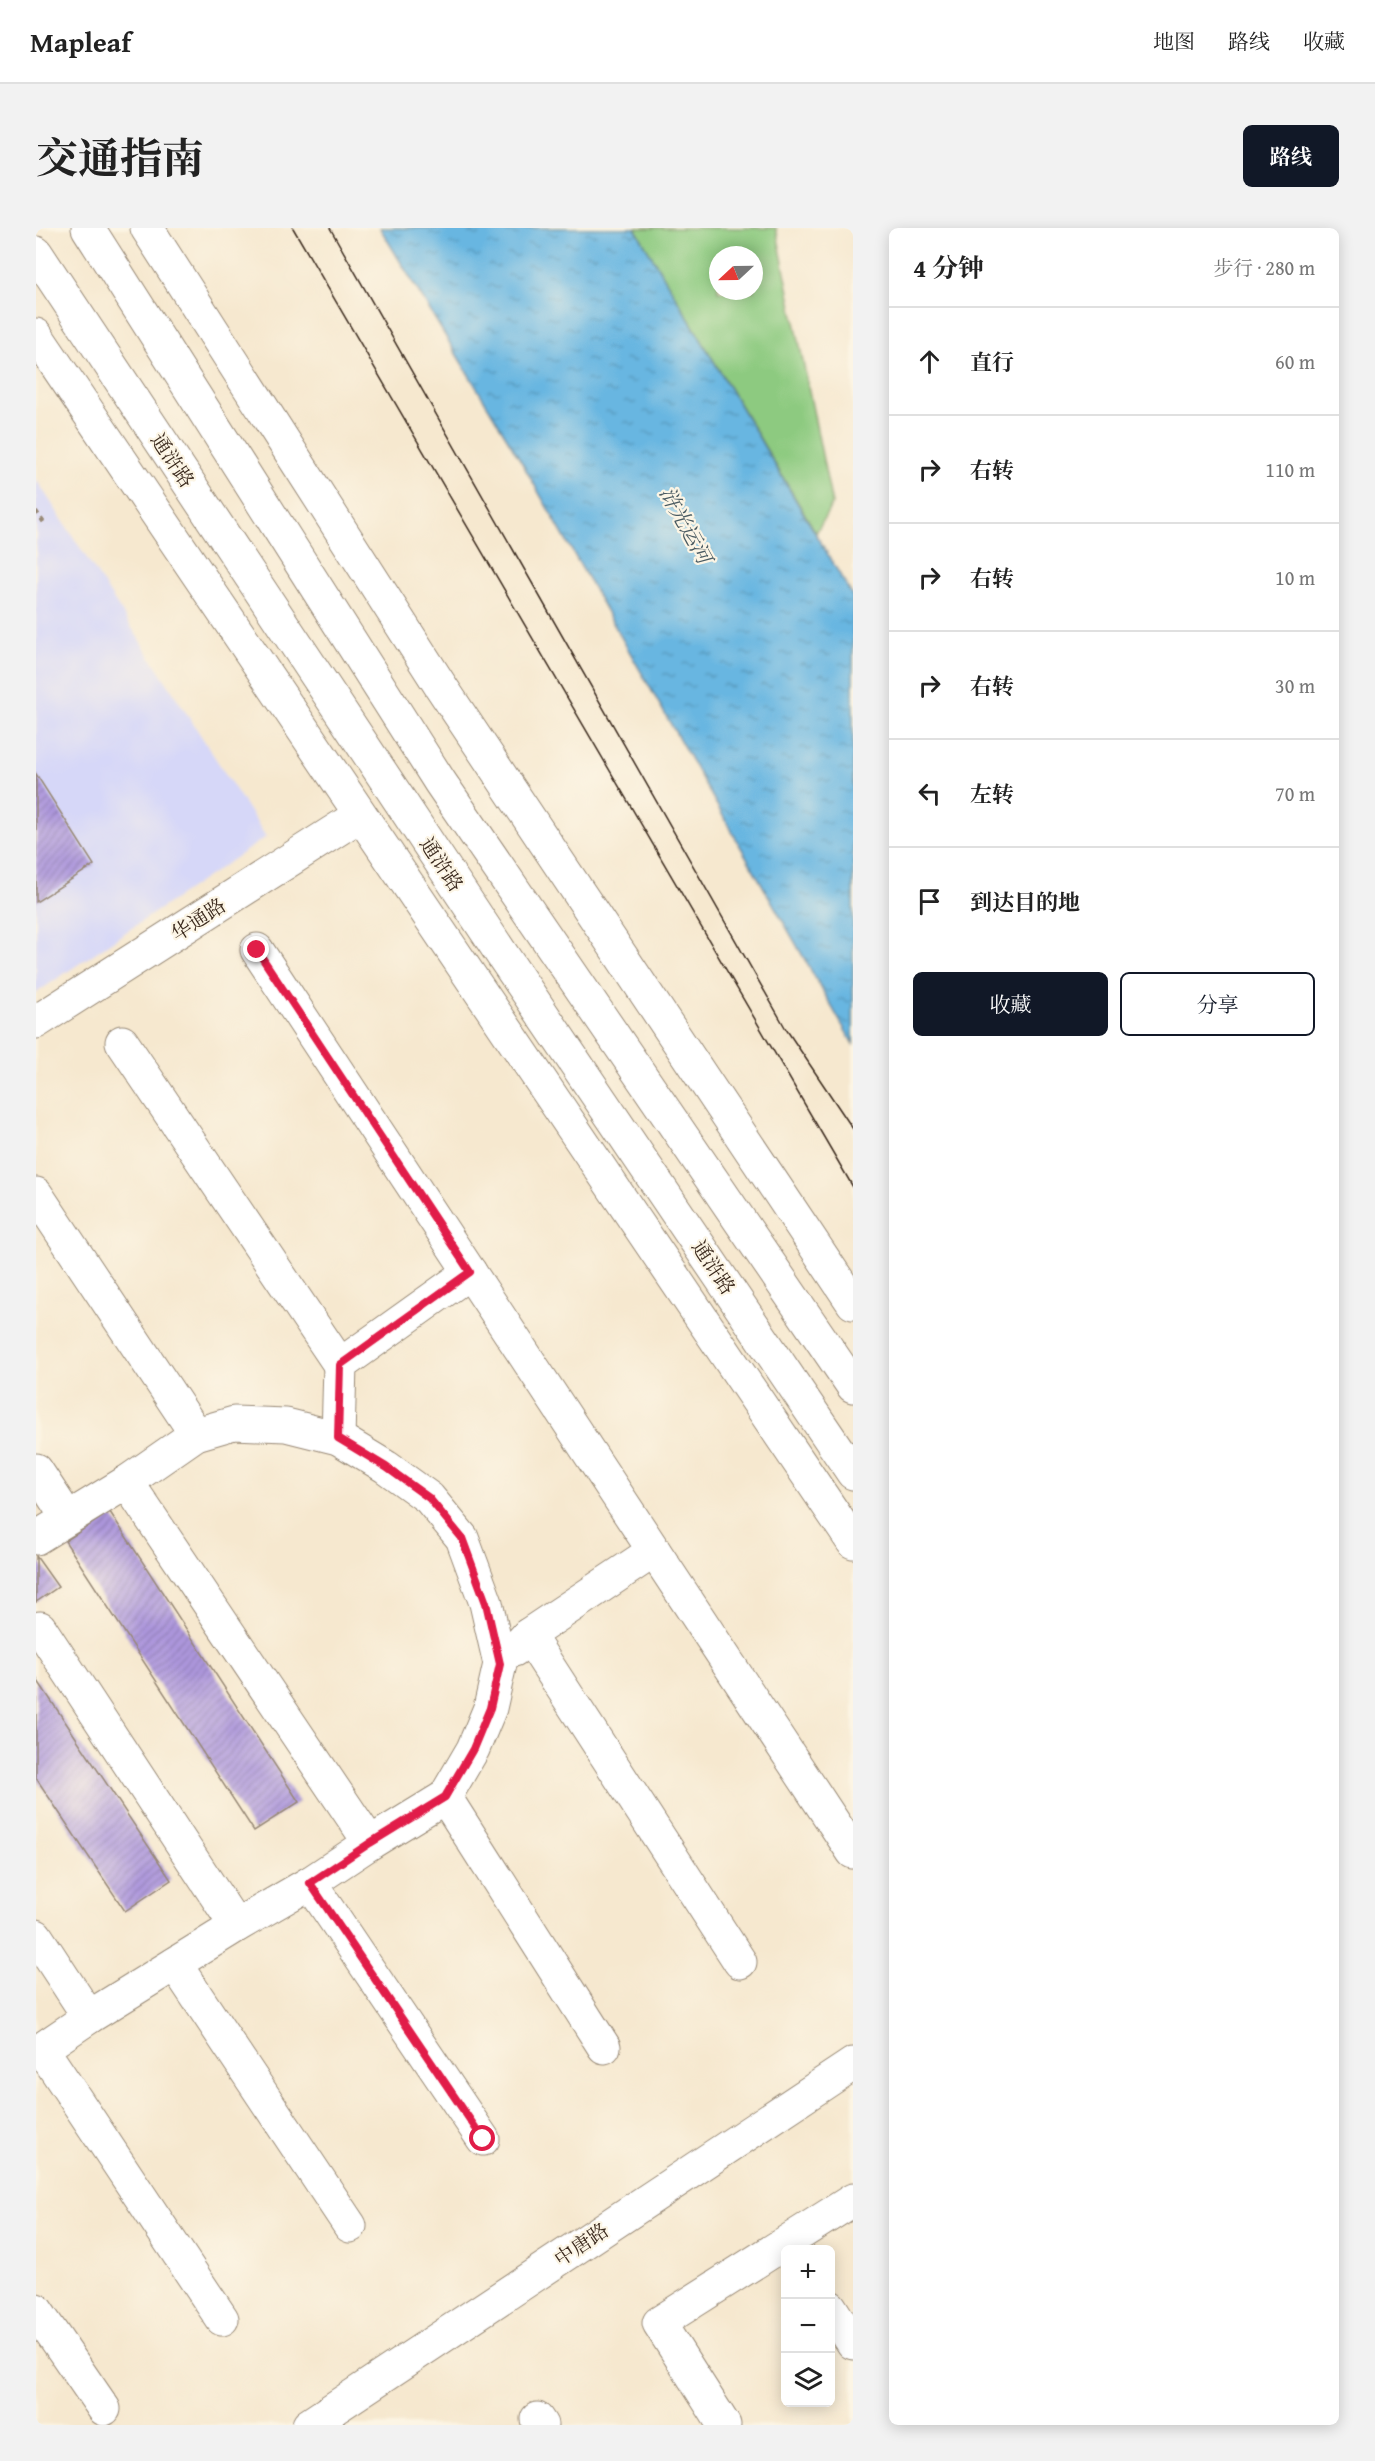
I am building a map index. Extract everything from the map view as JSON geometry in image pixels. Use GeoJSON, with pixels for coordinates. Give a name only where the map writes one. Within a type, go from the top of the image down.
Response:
{"type":"FeatureCollection","features":[{"type":"Feature","properties":{"kind":"main road"},"geometry":{"type":"LineString","coordinates":[[88,228],[440,782],[853,1386]]}},
{"type":"Feature","properties":{"kind":"main road"},"geometry":{"type":"LineString","coordinates":[[147,228],[440,685],[853,1303]]}},
{"type":"Feature","properties":{"kind":"main road","name":"通浒路"},"geometry":{"type":"LineString","coordinates":[[36,253],[503,956],[853,1473]]}},
{"type":"Feature","properties":{"kind":"main road","name":"通浒路"},"geometry":{"type":"LineString","coordinates":[[36,334],[853,1542]]}},
{"type":"Feature","properties":{"kind":"main road","name":"华通路"},"geometry":{"type":"LineString","coordinates":[[36,1022],[360,815]]}},
{"type":"Feature","properties":{"kind":"main road"},"geometry":{"type":"LineString","coordinates":[[257,950],[853,1852]]}},
{"type":"Feature","properties":{"kind":"main road"},"geometry":{"type":"LineString","coordinates":[[122,1042],[340,1365],[338,1438]]}},
{"type":"Feature","properties":{"kind":"main road"},"geometry":{"type":"LineString","coordinates":[[36,1194],[196,1434]]}},
{"type":"Feature","properties":{"kind":"main road"},"geometry":{"type":"LineString","coordinates":[[340,1365],[470,1272]]}},
{"type":"Feature","properties":{"kind":"main road"},"geometry":{"type":"LineString","coordinates":[[36,1538],[127,1482],[196,1434],[234,1423],[286,1425],[338,1438],[386,1467],[429,1498],[462,1538],[486,1603],[500,1664],[490,1708],[478,1739],[445,1797],[310,1883],[89,2017],[39,2051],[222,2319]]}},
{"type":"Feature","properties":{"kind":"main road"},"geometry":{"type":"LineString","coordinates":[[36,1470],[67,1517]]}},
{"type":"Feature","properties":{"kind":"main road"},"geometry":{"type":"LineString","coordinates":[[127,1482],[370,1843]]}},
{"type":"Feature","properties":{"kind":"main road"},"geometry":{"type":"LineString","coordinates":[[500,1664],[528,1635],[654,1551]]}},
{"type":"Feature","properties":{"kind":"main road"},"geometry":{"type":"LineString","coordinates":[[40,1628],[236,1926]]}},
{"type":"Feature","properties":{"kind":"main road"},"geometry":{"type":"LineString","coordinates":[[528,1635],[740,1962]]}},
{"type":"Feature","properties":{"kind":"main road"},"geometry":{"type":"LineString","coordinates":[[445,1797],[604,2047]]}},
{"type":"Feature","properties":{"kind":"main road"},"geometry":{"type":"LineString","coordinates":[[310,1883],[483,2139]]}},
{"type":"Feature","properties":{"kind":"main road"},"geometry":{"type":"LineString","coordinates":[[36,1936],[89,2017]]}},
{"type":"Feature","properties":{"kind":"main road"},"geometry":{"type":"LineString","coordinates":[[175,1964],[350,2226]]}},
{"type":"Feature","properties":{"kind":"main road","name":"中唐路"},"geometry":{"type":"LineString","coordinates":[[309,2425],[853,2064]]}},
{"type":"Feature","properties":{"kind":"main road"},"geometry":{"type":"LineString","coordinates":[[792,2245],[853,2200]]}},
{"type":"Feature","properties":{"kind":"main road"},"geometry":{"type":"LineString","coordinates":[[724,2425],[659,2323],[781,2251]]}},
{"type":"Feature","properties":{"kind":"main road"},"geometry":{"type":"LineString","coordinates":[[36,2310],[104,2409]]}},
{"type":"Feature","properties":{"kind":"main road"},"geometry":{"type":"LineString","coordinates":[[835,2314],[853,2343]]}},
{"type":"Feature","properties":{"kind":"path"},"geometry":{"type":"LineString","coordinates":[[36,511],[44,523]]}},
{"type":"Feature","properties":{"kind":"shaded area"},"geometry":{"type":"Polygon","coordinates":[[[36,479],[266,837],[36,993],[36,479]]]}},
{"type":"Feature","properties":{"kind":"green space"},"geometry":{"type":"Polygon","coordinates":[[[635,228],[776,228],[832,504],[816,533],[635,228]]]}},
{"type":"Feature","properties":{"kind":"water","name":"浒光运河"},"geometry":{"type":"Polygon","coordinates":[[[380,228],[635,228],[853,597],[853,1044],[518,456],[380,228]]]}},
{"type":"Feature","properties":{"kind":"building"},"geometry":{"type":"Polygon","coordinates":[[[36,774],[94,865],[36,902],[36,774]]]}},
{"type":"Feature","properties":{"kind":"building"},"geometry":{"type":"Polygon","coordinates":[[[110,1512],[299,1802],[254,1831],[65,1541],[110,1512]]]}},
{"type":"Feature","properties":{"kind":"building"},"geometry":{"type":"Polygon","coordinates":[[[36,1556],[58,1587],[36,1602],[36,1556]]]}},
{"type":"Feature","properties":{"kind":"building"},"geometry":{"type":"Polygon","coordinates":[[[36,1678],[171,1880],[125,1911],[36,1778],[36,1678]]]}},
{"type":"Feature","properties":{"kind":"tram line"},"geometry":{"type":"LineString","coordinates":[[293,228],[853,1187]]}},
{"type":"Feature","properties":{"kind":"tram line"},"geometry":{"type":"LineString","coordinates":[[330,228],[786,1029],[853,1129]]}},
{"type":"Feature","properties":{"kind":"route"},"geometry":{"type":"LineString","coordinates":[[257,950],[470,1272],[340,1365],[338,1438],[386,1467],[429,1498],[462,1538],[486,1603],[500,1664],[490,1708],[473,1749],[445,1797],[310,1883],[483,2139]]}}]}
